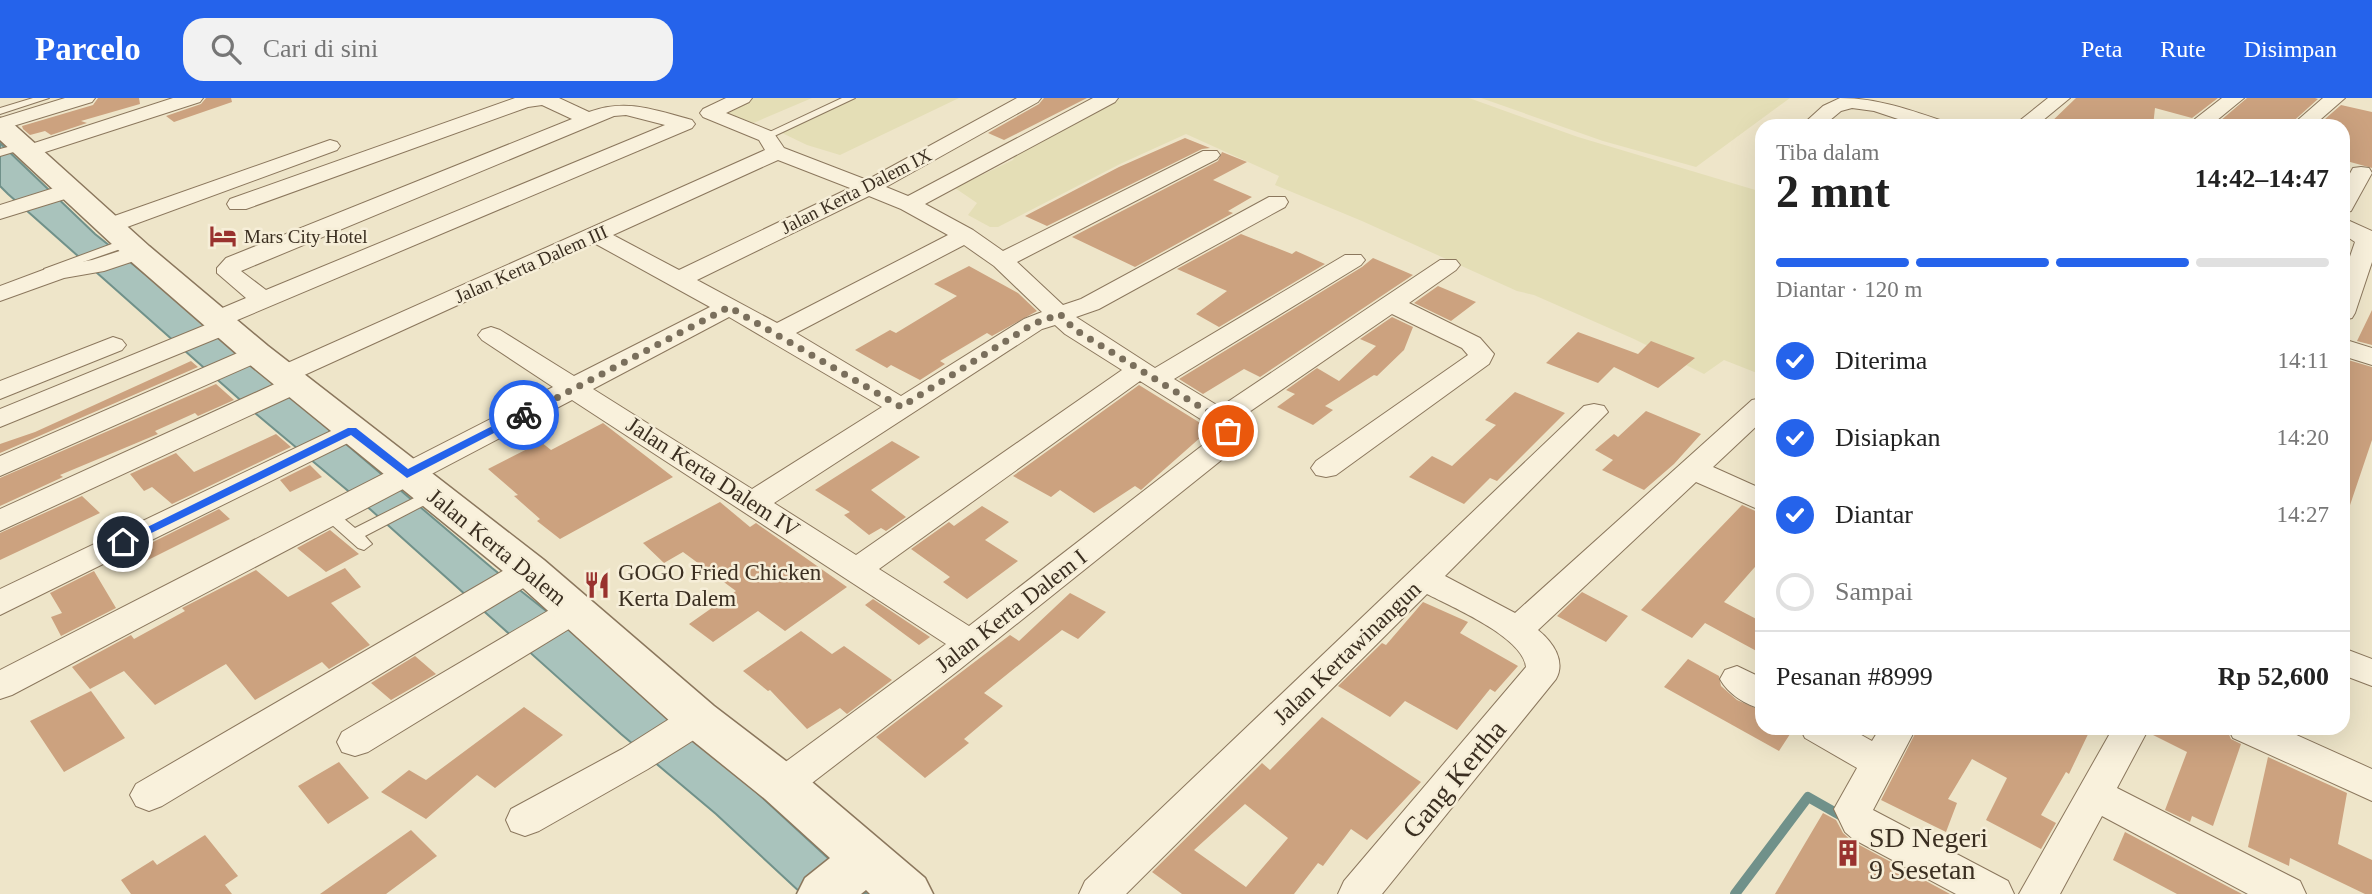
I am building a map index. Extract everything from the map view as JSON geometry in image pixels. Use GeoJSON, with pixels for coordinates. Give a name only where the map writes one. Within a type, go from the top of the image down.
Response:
{"type":"FeatureCollection","features":[{"type":"Feature","properties":{"kind":"street"},"geometry":{"type":"LineString","coordinates":[[10,142],[85,98]]}},
{"type":"Feature","properties":{"kind":"street"},"geometry":{"type":"LineString","coordinates":[[10,142],[193,98]]}},
{"type":"Feature","properties":{"kind":"street"},"geometry":{"type":"LineString","coordinates":[[741,98],[710,113],[771,144],[909,204],[965,235],[1002,261],[1074,329],[1224,424],[1390,303],[1448,265]]}},
{"type":"Feature","properties":{"kind":"street","name":"Jalan Kerta Dalem IX"},"geometry":{"type":"LineString","coordinates":[[678,280],[868,188],[1031,98]]}},
{"type":"Feature","properties":{"kind":"street"},"geometry":{"type":"LineString","coordinates":[[909,204],[1108,98]]}},
{"type":"Feature","properties":{"kind":"street"},"geometry":{"type":"LineString","coordinates":[[2032,119],[2060,98]]}},
{"type":"Feature","properties":{"kind":"street"},"geometry":{"type":"LineString","coordinates":[[2207,119],[2234,98]]}},
{"type":"Feature","properties":{"kind":"street"},"geometry":{"type":"LineString","coordinates":[[2310,119],[2335,98]]}},
{"type":"Feature","properties":{"kind":"street"},"geometry":{"type":"LineString","coordinates":[[238,204],[525,101],[545,99],[589,119]]}},
{"type":"Feature","properties":{"kind":"street"},"geometry":{"type":"LineString","coordinates":[[1820,119],[1839,104],[1857,101],[1917,119]]}},
{"type":"Feature","properties":{"kind":"street"},"geometry":{"type":"LineString","coordinates":[[0,419],[170,348],[264,300],[685,124],[620,108],[234,263],[229,268],[229,273],[264,300]]}},
{"type":"Feature","properties":{"kind":"street","name":"Jalan Kerta Dalem"},"geometry":{"type":"LineString","coordinates":[[10,142],[124,244],[414,487],[570,613],[693,722],[782,785],[847,874],[906,894]]}},
{"type":"Feature","properties":{"kind":"street","name":"Jalan Kerta Dalem III"},"geometry":{"type":"LineString","coordinates":[[274,371],[596,234],[771,144]]}},
{"type":"Feature","properties":{"kind":"street"},"geometry":{"type":"LineString","coordinates":[[0,294],[124,244],[330,146]]}},
{"type":"Feature","properties":{"kind":"street"},"geometry":{"type":"LineString","coordinates":[[1002,261],[1210,155]]}},
{"type":"Feature","properties":{"kind":"street"},"geometry":{"type":"LineString","coordinates":[[2350,193],[2361,173]]}},
{"type":"Feature","properties":{"kind":"street"},"geometry":{"type":"LineString","coordinates":[[8,210],[64,192]]}},
{"type":"Feature","properties":{"kind":"street"},"geometry":{"type":"LineString","coordinates":[[753,502],[1033,324],[1090,303],[1277,202]]}},
{"type":"Feature","properties":{"kind":"street"},"geometry":{"type":"LineString","coordinates":[[2350,228],[2363,235],[2367,242],[2350,292]]}},
{"type":"Feature","properties":{"kind":"street"},"geometry":{"type":"LineString","coordinates":[[596,234],[777,333],[901,407]]}},
{"type":"Feature","properties":{"kind":"street"},"geometry":{"type":"LineString","coordinates":[[777,333],[965,235]]}},
{"type":"Feature","properties":{"kind":"street"},"geometry":{"type":"LineString","coordinates":[[855,571],[1147,374],[1353,260]]}},
{"type":"Feature","properties":{"kind":"street"},"geometry":{"type":"LineString","coordinates":[[1326,468],[1480,358],[1481,354],[1471,343],[1390,303]]}},
{"type":"Feature","properties":{"kind":"street"},"geometry":{"type":"LineString","coordinates":[[0,686],[352,526],[569,391],[729,307]]}},
{"type":"Feature","properties":{"kind":"street","name":"Jalan Kerta Dalem IV"},"geometry":{"type":"LineString","coordinates":[[491,335],[569,391],[753,502],[855,571],[970,643]]}},
{"type":"Feature","properties":{"kind":"street"},"geometry":{"type":"LineString","coordinates":[[0,391],[113,345]]}},
{"type":"Feature","properties":{"kind":"street"},"geometry":{"type":"LineString","coordinates":[[2350,349],[2372,357]]}},
{"type":"Feature","properties":{"kind":"street"},"geometry":{"type":"LineString","coordinates":[[0,467],[207,374],[274,371]]}},
{"type":"Feature","properties":{"kind":"street"},"geometry":{"type":"LineString","coordinates":[[0,521],[234,413],[274,371]]}},
{"type":"Feature","properties":{"kind":"street","name":"Jalan Kertawinangun"},"geometry":{"type":"LineString","coordinates":[[1100,894],[1594,411]]}},
{"type":"Feature","properties":{"kind":"street"},"geometry":{"type":"LineString","coordinates":[[1423,579],[1518,629],[1755,412]]}},
{"type":"Feature","properties":{"kind":"street","name":"Jalan Kerta Dalem I"},"geometry":{"type":"LineString","coordinates":[[782,785],[970,643],[1219,448],[1226,439],[1224,424]]}},
{"type":"Feature","properties":{"kind":"street"},"geometry":{"type":"LineString","coordinates":[[0,603],[348,432]]}},
{"type":"Feature","properties":{"kind":"street"},"geometry":{"type":"LineString","coordinates":[[1693,470],[1755,498]]}},
{"type":"Feature","properties":{"kind":"street"},"geometry":{"type":"LineString","coordinates":[[149,795],[521,575]]}},
{"type":"Feature","properties":{"kind":"street"},"geometry":{"type":"LineString","coordinates":[[355,742],[570,613]]}},
{"type":"Feature","properties":{"kind":"street","name":"Gang Kertha"},"geometry":{"type":"LineString","coordinates":[[1358,894],[1544,670],[1546,662],[1543,655],[1518,629]]}},
{"type":"Feature","properties":{"kind":"street"},"geometry":{"type":"LineString","coordinates":[[2350,663],[2372,673]]}},
{"type":"Feature","properties":{"kind":"street"},"geometry":{"type":"LineString","coordinates":[[525,820],[635,759],[693,722]]}},
{"type":"Feature","properties":{"kind":"street"},"geometry":{"type":"LineString","coordinates":[[1830,735],[1878,762]]}},
{"type":"Feature","properties":{"kind":"street"},"geometry":{"type":"LineString","coordinates":[[1894,735],[1853,809],[1859,821],[1994,894]]}},
{"type":"Feature","properties":{"kind":"street"},"geometry":{"type":"LineString","coordinates":[[2039,894],[2127,735]]}},
{"type":"Feature","properties":{"kind":"street"},"geometry":{"type":"LineString","coordinates":[[2261,735],[2372,786]]}},
{"type":"Feature","properties":{"kind":"street"},"geometry":{"type":"LineString","coordinates":[[2093,793],[2286,894]]}},
{"type":"Feature","properties":{"kind":"lane"},"geometry":{"type":"LineString","coordinates":[[0,111],[44,98]]}},
{"type":"Feature","properties":{"kind":"lane"},"geometry":{"type":"LineString","coordinates":[[771,144],[850,98]]}},
{"type":"Feature","properties":{"kind":"lane"},"geometry":{"type":"LineString","coordinates":[[50,269],[74,265]]}},
{"type":"Feature","properties":{"kind":"shaded area"},"geometry":{"type":"Polygon","coordinates":[[[752,98],[812,98],[751,124],[725,115],[731,107],[752,98]]]}},
{"type":"Feature","properties":{"kind":"shaded area"},"geometry":{"type":"Polygon","coordinates":[[[856,98],[959,98],[840,155],[807,145],[782,133],[856,98]]]}},
{"type":"Feature","properties":{"kind":"shaded area"},"geometry":{"type":"Polygon","coordinates":[[[1116,98],[1469,98],[1578,137],[1755,190],[1755,372],[1724,360],[1704,374],[1634,339],[1275,185],[1279,176],[1186,134],[1120,164],[998,227],[990,227],[968,215],[977,203],[955,188],[1013,160],[1014,157],[1009,154],[1116,98]]]}},
{"type":"Feature","properties":{"kind":"shaded area"},"geometry":{"type":"Polygon","coordinates":[[[1481,98],[1790,98],[1761,119],[1755,119],[1755,124],[1696,167],[1603,141],[1481,98]]]}},
{"type":"Feature","properties":{"kind":"water"},"geometry":{"type":"Polygon","coordinates":[[[0,143],[95,234],[492,568],[641,686],[867,894],[802,894],[716,814],[621,734],[371,510],[255,413],[8,194],[0,186],[0,143]]]}},
{"type":"Feature","properties":{"kind":"building"},"geometry":{"type":"Polygon","coordinates":[[[98,98],[139,98],[140,104],[81,121],[87,123],[51,135],[45,131],[30,135],[23,129],[22,126],[93,105],[98,98]]]}},
{"type":"Feature","properties":{"kind":"building"},"geometry":{"type":"Polygon","coordinates":[[[206,98],[231,98],[232,102],[174,122],[166,116],[201,104],[206,98]]]}},
{"type":"Feature","properties":{"kind":"building"},"geometry":{"type":"Polygon","coordinates":[[[1044,98],[1087,98],[1004,140],[988,133],[1039,104],[1044,98]]]}},
{"type":"Feature","properties":{"kind":"building"},"geometry":{"type":"Polygon","coordinates":[[[2076,98],[2218,98],[2192,118],[2155,108],[2154,119],[2054,119],[2076,98]]]}},
{"type":"Feature","properties":{"kind":"building"},"geometry":{"type":"Polygon","coordinates":[[[2247,98],[2318,99],[2296,119],[2222,119],[2247,98]]]}},
{"type":"Feature","properties":{"kind":"building"},"geometry":{"type":"Polygon","coordinates":[[[2341,105],[2372,112],[2372,168],[2350,162],[2350,119],[2325,119],[2341,105]]]}},
{"type":"Feature","properties":{"kind":"building"},"geometry":{"type":"Polygon","coordinates":[[[1185,138],[1210,148],[1202,149],[1047,226],[1025,216],[1119,167],[1185,138]]]}},
{"type":"Feature","properties":{"kind":"building"},"geometry":{"type":"Polygon","coordinates":[[[1222,152],[1247,162],[1213,180],[1252,197],[1228,211],[1233,213],[1135,267],[1072,237],[1218,161],[1222,152]]]}},
{"type":"Feature","properties":{"kind":"building"},"geometry":{"type":"Polygon","coordinates":[[[1241,234],[1292,254],[1296,251],[1325,264],[1219,327],[1196,314],[1227,291],[1177,269],[1241,234]]]}},
{"type":"Feature","properties":{"kind":"building"},"geometry":{"type":"Polygon","coordinates":[[[1373,258],[1413,275],[1260,377],[1244,369],[1203,394],[1179,379],[1362,267],[1373,258]]]}},
{"type":"Feature","properties":{"kind":"building"},"geometry":{"type":"Polygon","coordinates":[[[969,266],[1018,293],[1037,311],[992,336],[987,333],[940,361],[945,364],[920,380],[891,365],[887,368],[855,350],[890,330],[896,333],[957,296],[934,284],[969,266]]]}},
{"type":"Feature","properties":{"kind":"building"},"geometry":{"type":"Polygon","coordinates":[[[1438,286],[1476,302],[1451,321],[1414,303],[1438,286]]]}},
{"type":"Feature","properties":{"kind":"building"},"geometry":{"type":"Polygon","coordinates":[[[2372,310],[2372,345],[2357,341],[2372,310]]]}},
{"type":"Feature","properties":{"kind":"building"},"geometry":{"type":"Polygon","coordinates":[[[1392,317],[1413,327],[1404,350],[1377,376],[1374,375],[1325,406],[1333,410],[1313,425],[1277,407],[1295,394],[1286,390],[1317,368],[1339,381],[1376,346],[1360,339],[1392,317]]]}},
{"type":"Feature","properties":{"kind":"building"},"geometry":{"type":"Polygon","coordinates":[[[1578,332],[1638,354],[1651,341],[1695,358],[1658,388],[1614,367],[1598,383],[1546,363],[1578,332]]]}},
{"type":"Feature","properties":{"kind":"building"},"geometry":{"type":"Polygon","coordinates":[[[191,361],[198,367],[0,453],[0,444],[35,432],[191,361]]]}},
{"type":"Feature","properties":{"kind":"building"},"geometry":{"type":"Polygon","coordinates":[[[2350,361],[2372,367],[2372,440],[2350,505],[2350,361]]]}},
{"type":"Feature","properties":{"kind":"building"},"geometry":{"type":"Polygon","coordinates":[[[216,384],[234,400],[198,416],[195,413],[155,431],[158,434],[60,475],[63,477],[0,506],[0,478],[216,384]]]}},
{"type":"Feature","properties":{"kind":"building"},"geometry":{"type":"Polygon","coordinates":[[[1139,385],[1210,429],[1141,490],[1135,486],[1094,513],[1060,490],[1051,497],[1013,476],[1139,385]]]}},
{"type":"Feature","properties":{"kind":"building"},"geometry":{"type":"Polygon","coordinates":[[[1515,392],[1565,413],[1497,481],[1490,478],[1464,504],[1409,477],[1432,456],[1452,466],[1496,425],[1485,420],[1515,392]]]}},
{"type":"Feature","properties":{"kind":"building"},"geometry":{"type":"Polygon","coordinates":[[[1646,411],[1701,434],[1674,464],[1644,490],[1602,470],[1613,460],[1595,450],[1614,434],[1618,437],[1646,411]]]}},
{"type":"Feature","properties":{"kind":"building"},"geometry":{"type":"Polygon","coordinates":[[[603,423],[673,477],[560,539],[537,521],[540,519],[514,496],[518,495],[488,469],[541,442],[551,450],[603,423]]]}},
{"type":"Feature","properties":{"kind":"building"},"geometry":{"type":"Polygon","coordinates":[[[276,434],[291,447],[172,504],[152,487],[144,491],[130,474],[176,453],[194,472],[276,434]]]}},
{"type":"Feature","properties":{"kind":"building"},"geometry":{"type":"Polygon","coordinates":[[[892,441],[920,457],[871,490],[906,517],[886,531],[881,528],[869,535],[844,515],[850,512],[815,490],[892,441]]]}},
{"type":"Feature","properties":{"kind":"building"},"geometry":{"type":"Polygon","coordinates":[[[310,465],[322,477],[290,492],[280,480],[310,465]]]}},
{"type":"Feature","properties":{"kind":"building"},"geometry":{"type":"Polygon","coordinates":[[[82,496],[100,513],[0,560],[0,533],[82,496]]]}},
{"type":"Feature","properties":{"kind":"building"},"geometry":{"type":"Polygon","coordinates":[[[720,502],[750,527],[756,523],[847,587],[785,631],[758,611],[713,642],[689,624],[736,591],[683,552],[664,563],[643,543],[720,502]]]}},
{"type":"Feature","properties":{"kind":"building"},"geometry":{"type":"Polygon","coordinates":[[[1742,505],[1755,511],[1755,567],[1724,602],[1755,618],[1755,650],[1705,623],[1692,638],[1641,610],[1742,505]]]}},
{"type":"Feature","properties":{"kind":"building"},"geometry":{"type":"Polygon","coordinates":[[[982,506],[1009,522],[985,540],[1018,561],[967,599],[943,582],[950,577],[911,549],[949,522],[954,526],[982,506]]]}},
{"type":"Feature","properties":{"kind":"building"},"geometry":{"type":"Polygon","coordinates":[[[219,509],[230,519],[136,566],[127,555],[219,509]]]}},
{"type":"Feature","properties":{"kind":"building"},"geometry":{"type":"Polygon","coordinates":[[[330,530],[359,554],[326,572],[297,548],[330,530]]]}},
{"type":"Feature","properties":{"kind":"building"},"geometry":{"type":"Polygon","coordinates":[[[345,568],[361,587],[331,603],[370,645],[329,669],[322,662],[255,700],[226,664],[155,705],[124,671],[90,689],[72,667],[131,635],[134,639],[185,611],[182,608],[256,570],[288,597],[345,568]]]}},
{"type":"Feature","properties":{"kind":"building"},"geometry":{"type":"Polygon","coordinates":[[[94,571],[116,608],[61,636],[51,617],[62,613],[50,593],[94,571]]]}},
{"type":"Feature","properties":{"kind":"building"},"geometry":{"type":"Polygon","coordinates":[[[1582,592],[1628,616],[1606,642],[1557,616],[1582,592]]]}},
{"type":"Feature","properties":{"kind":"building"},"geometry":{"type":"Polygon","coordinates":[[[1070,593],[1106,612],[1078,639],[1062,630],[984,693],[1003,706],[964,739],[969,743],[925,778],[876,737],[1010,635],[1019,641],[1070,593]]]}},
{"type":"Feature","properties":{"kind":"building"},"geometry":{"type":"Polygon","coordinates":[[[873,599],[930,637],[919,645],[865,605],[873,599]]]}},
{"type":"Feature","properties":{"kind":"building"},"geometry":{"type":"Polygon","coordinates":[[[1423,602],[1468,622],[1460,633],[1518,666],[1495,692],[1490,689],[1457,730],[1405,701],[1390,717],[1338,686],[1382,643],[1386,645],[1423,602]]]}},
{"type":"Feature","properties":{"kind":"building"},"geometry":{"type":"Polygon","coordinates":[[[801,631],[832,654],[844,646],[892,680],[847,714],[840,708],[807,729],[770,690],[743,671],[801,631]]]}},
{"type":"Feature","properties":{"kind":"building"},"geometry":{"type":"Polygon","coordinates":[[[415,656],[436,674],[391,700],[371,683],[415,656]]]}},
{"type":"Feature","properties":{"kind":"building"},"geometry":{"type":"Polygon","coordinates":[[[1688,659],[1719,676],[1721,686],[1737,700],[1755,708],[1755,735],[1789,735],[1779,751],[1664,687],[1688,659]]]}},
{"type":"Feature","properties":{"kind":"building"},"geometry":{"type":"Polygon","coordinates":[[[91,691],[125,738],[64,772],[30,721],[91,691]]]}},
{"type":"Feature","properties":{"kind":"building"},"geometry":{"type":"Polygon","coordinates":[[[524,707],[563,735],[495,788],[477,775],[426,819],[381,792],[409,770],[426,780],[524,707]]]}},
{"type":"Feature","properties":{"kind":"building"},"geometry":{"type":"Polygon","coordinates":[[[1322,717],[1421,782],[1367,840],[1351,829],[1323,866],[1318,863],[1294,894],[1182,894],[1152,872],[1262,763],[1270,770],[1322,717]],[[1245,804],[1194,850],[1246,887],[1288,838],[1245,804]]]}},
{"type":"Feature","properties":{"kind":"building"},"geometry":{"type":"Polygon","coordinates":[[[1914,735],[2088,735],[2069,774],[2066,772],[2041,815],[2056,823],[2041,849],[1986,820],[2007,778],[1972,759],[1948,799],[1957,803],[1946,832],[1881,800],[1914,735]]]}},
{"type":"Feature","properties":{"kind":"building"},"geometry":{"type":"Polygon","coordinates":[[[2153,735],[2229,735],[2241,744],[2213,826],[2192,816],[2190,822],[2165,810],[2187,752],[2153,735]]]}},
{"type":"Feature","properties":{"kind":"building"},"geometry":{"type":"Polygon","coordinates":[[[2268,757],[2347,793],[2338,844],[2372,860],[2372,894],[2365,894],[2290,858],[2289,866],[2248,847],[2268,757]]]}},
{"type":"Feature","properties":{"kind":"building"},"geometry":{"type":"Polygon","coordinates":[[[339,762],[369,798],[328,824],[298,786],[339,762]]]}},
{"type":"Feature","properties":{"kind":"building","name":"SD Negeri 9 Sesetan"},"geometry":{"type":"Polygon","coordinates":[[[1823,813],[1836,820],[1843,833],[1852,841],[1950,894],[1775,894],[1823,813]]]}},
{"type":"Feature","properties":{"kind":"building"},"geometry":{"type":"Polygon","coordinates":[[[411,830],[437,856],[386,894],[320,894],[411,830]]]}},
{"type":"Feature","properties":{"kind":"building"},"geometry":{"type":"Polygon","coordinates":[[[2125,832],[2242,894],[2177,894],[2113,860],[2125,832]]]}},
{"type":"Feature","properties":{"kind":"building"},"geometry":{"type":"Polygon","coordinates":[[[205,835],[238,876],[225,885],[232,894],[131,894],[121,880],[153,860],[157,865],[205,835]]]}},
{"type":"Feature","properties":{"kind":"waterway"},"geometry":{"type":"LineString","coordinates":[[1735,894],[1808,797],[1845,818]]}},
{"type":"Feature","properties":{"kind":"way so far"},"geometry":{"type":"LineString","coordinates":[[524,415],[729,307],[901,407],[1033,324],[1060,314],[1074,329],[1220,419],[1228,431]]}},
{"type":"Feature","properties":{"kind":"place","name":"Mars City Hotel"},"geometry":{"type":"Point","coordinates":[223,236]}},
{"type":"Feature","properties":{"kind":"place","name":"GOGO Fried Chicken Kerta Dalem"},"geometry":{"type":"Point","coordinates":[597,585]}},
{"type":"Feature","properties":{"kind":"place","name":"SD Negeri 9 Sesetan"},"geometry":{"type":"Point","coordinates":[1848,853]}},
{"type":"Feature","properties":{"kind":"route"},"geometry":{"type":"LineString","coordinates":[[123,542],[352,430],[407,474],[524,415]]}}]}
